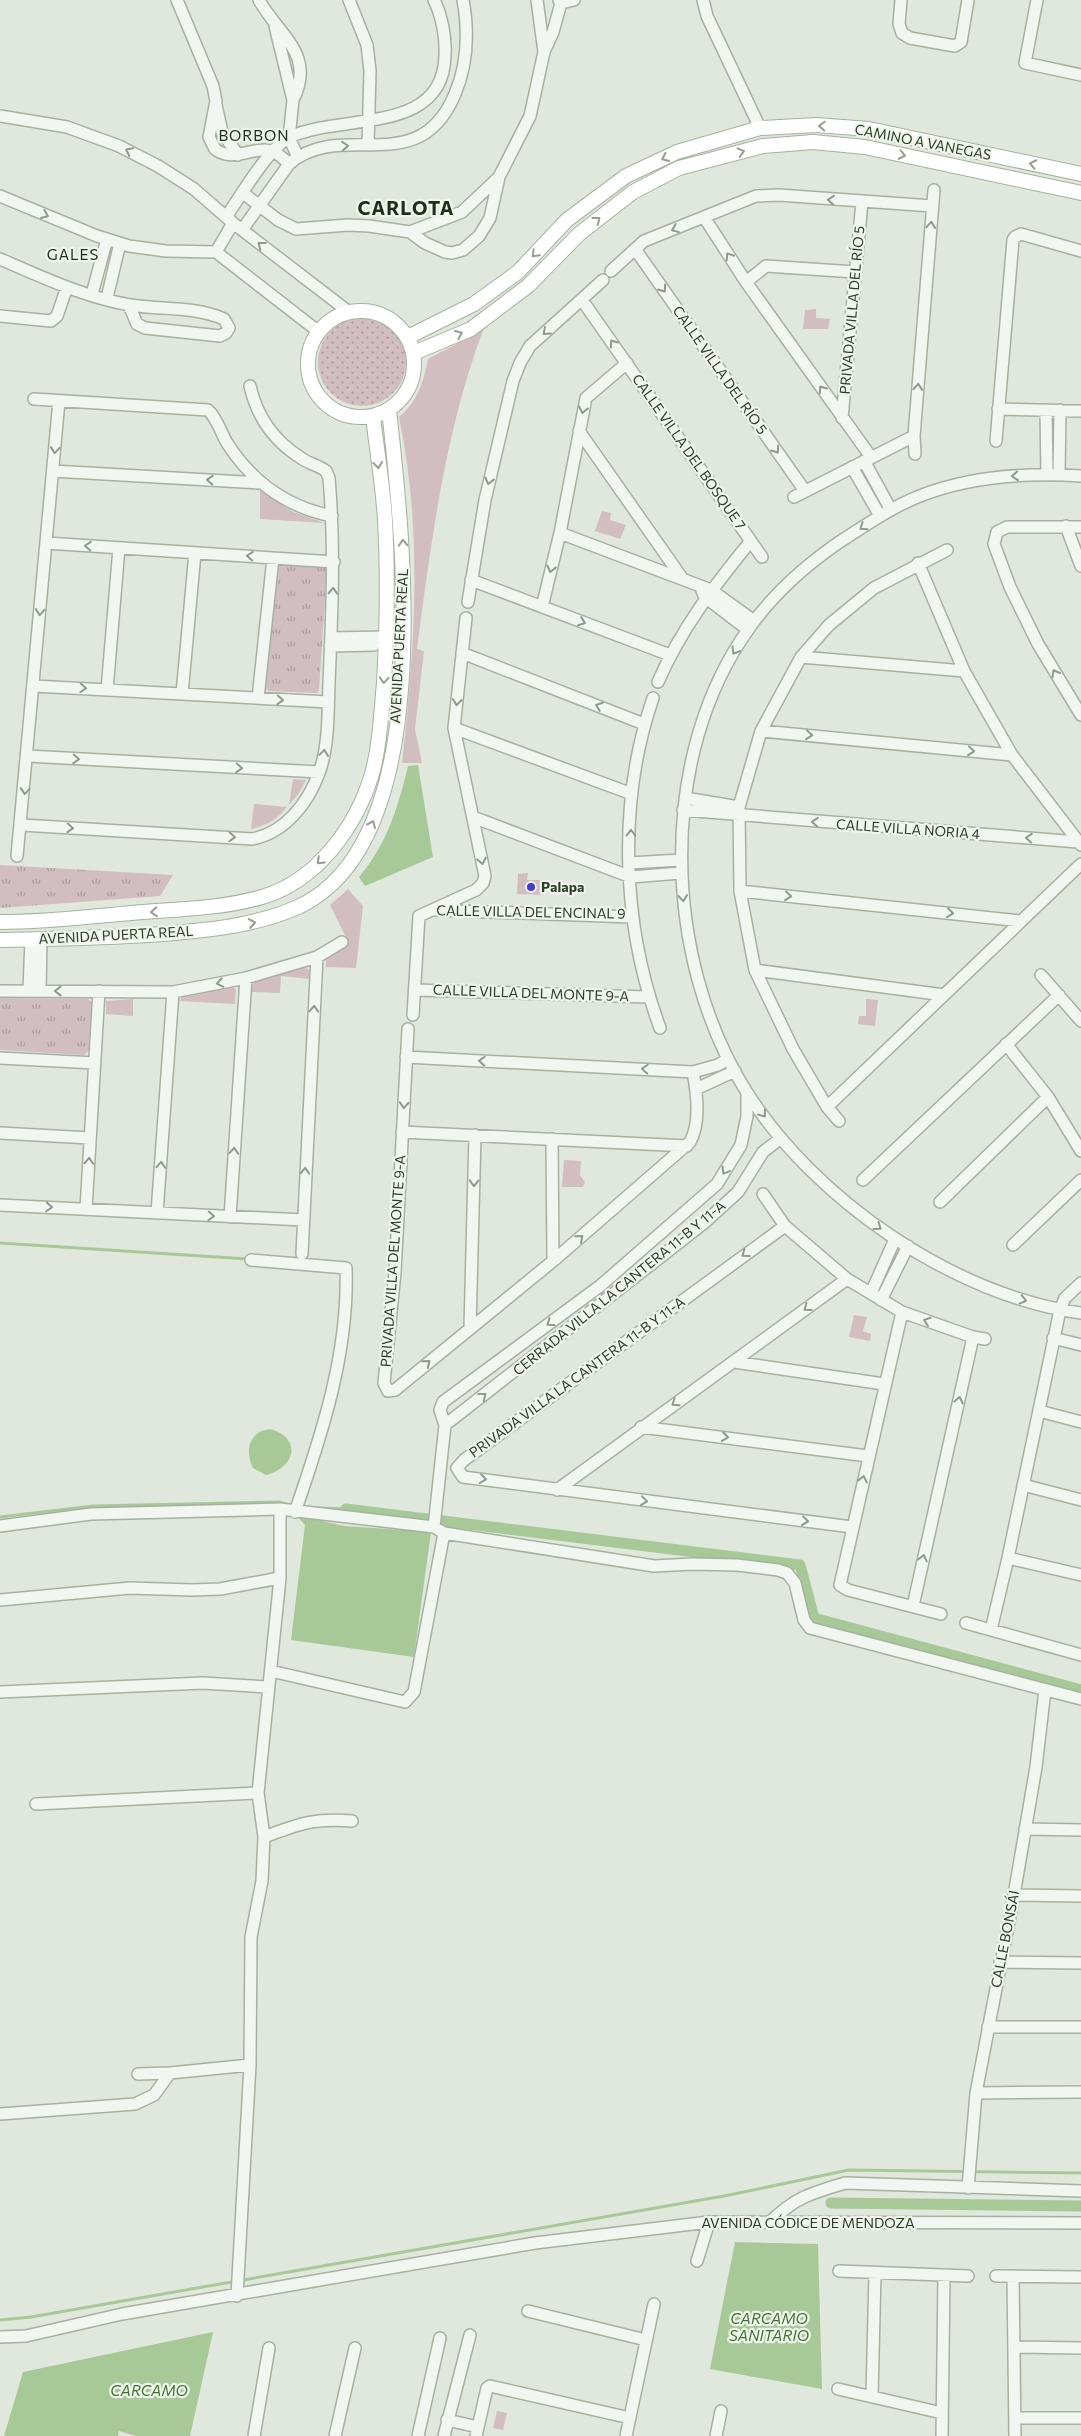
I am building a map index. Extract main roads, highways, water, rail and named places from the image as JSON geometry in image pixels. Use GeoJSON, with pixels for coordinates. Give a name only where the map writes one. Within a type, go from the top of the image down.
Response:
{"type":"FeatureCollection","features":[{"type":"Feature","properties":{"kind":"main road","name":"CAMINO A VANEGAS"},"geometry":{"type":"LineString","coordinates":[[408,337],[474,304],[518,272],[568,220],[626,176],[677,152],[760,128],[816,125],[869,129],[1081,174]]}},
{"type":"Feature","properties":{"kind":"main road","name":"CAMINO A VANEGAS"},"geometry":{"type":"LineString","coordinates":[[414,353],[471,329],[528,286],[579,234],[633,192],[679,168],[763,146],[813,142],[865,147],[1081,193]]}},
{"type":"Feature","properties":{"kind":"main road"},"geometry":{"type":"LineString","coordinates":[[366,311],[382,315],[397,324],[408,337],[414,353],[414,370],[410,386],[402,400],[389,410],[373,417],[354,418],[336,412],[322,401],[312,385],[308,367],[310,348],[319,332],[332,320],[348,312],[366,311]]}},
{"type":"Feature","properties":{"kind":"main road","name":"AVENIDA PUERTA REAL"},"geometry":{"type":"LineString","coordinates":[[0,940],[118,937],[204,931],[260,922],[300,906],[323,890],[347,867],[368,832],[385,789],[394,740],[400,684],[404,607],[401,523],[389,410]]}},
{"type":"Feature","properties":{"kind":"main road","name":"AVENIDA PUERTA REAL"},"geometry":{"type":"LineString","coordinates":[[0,922],[202,908],[262,897],[291,884],[313,867],[342,838],[362,801],[372,774],[379,740],[386,641],[385,518],[373,417]]}},
{"type":"Feature","properties":{"kind":"main road"},"geometry":{"type":"LineString","coordinates":[[202,908],[204,931]]}},
{"type":"Feature","properties":{"kind":"water"},"geometry":{"type":"Polygon","coordinates":[[[418,765],[433,857],[365,886],[359,877],[377,852],[384,838],[400,796],[408,766],[418,765]]]}},
{"type":"Feature","properties":{"kind":"water"},"geometry":{"type":"Polygon","coordinates":[[[270,1429],[280,1433],[287,1439],[291,1446],[291,1453],[289,1460],[284,1466],[266,1475],[253,1468],[249,1449],[250,1443],[257,1434],[270,1429]]]}},
{"type":"Feature","properties":{"kind":"water"},"geometry":{"type":"Polygon","coordinates":[[[296,1515],[344,1526],[431,1532],[414,1657],[291,1640],[305,1525],[296,1515]]]}},
{"type":"Feature","properties":{"kind":"water","name":"CARCAMO SANITARIO"},"geometry":{"type":"Polygon","coordinates":[[[735,2242],[818,2244],[822,2389],[710,2369],[735,2242]]]}},
{"type":"Feature","properties":{"kind":"water","name":"CARCAMO"},"geometry":{"type":"Polygon","coordinates":[[[213,2332],[190,2436],[136,2436],[119,2431],[118,2436],[4,2436],[23,2372],[213,2332]]]}},
{"type":"Feature","properties":{"kind":"waterway"},"geometry":{"type":"LineString","coordinates":[[0,1243],[248,1259]]}},
{"type":"Feature","properties":{"kind":"waterway"},"geometry":{"type":"LineString","coordinates":[[0,1517],[93,1506],[279,1502],[288,1505]]}},
{"type":"Feature","properties":{"kind":"waterway"},"geometry":{"type":"LineString","coordinates":[[319,1508],[346,1509]]}},
{"type":"Feature","properties":{"kind":"waterway"},"geometry":{"type":"LineString","coordinates":[[346,1509],[800,1565],[814,1618],[1081,1690]]}},
{"type":"Feature","properties":{"kind":"waterway"},"geometry":{"type":"LineString","coordinates":[[0,2320],[31,2317],[724,2196],[849,2170],[1081,2173]]}},
{"type":"Feature","properties":{"kind":"waterway"},"geometry":{"type":"LineString","coordinates":[[831,2203],[1081,2206]]}},
{"type":"Feature","properties":{"kind":"place","name":"Palapa"},"geometry":{"type":"Point","coordinates":[531,887]}},
{"type":"Feature","properties":{"kind":"district","name":"BORBON"},"geometry":{"type":"Point","coordinates":[254,136]}},
{"type":"Feature","properties":{"kind":"district","name":"CARLOTA"},"geometry":{"type":"Point","coordinates":[406,208]}},
{"type":"Feature","properties":{"kind":"district","name":"GALES"},"geometry":{"type":"Point","coordinates":[73,255]}}]}
